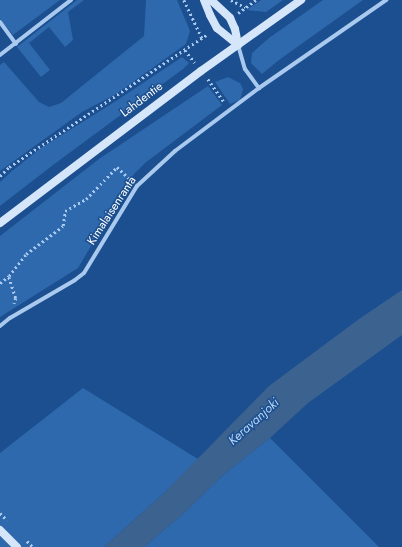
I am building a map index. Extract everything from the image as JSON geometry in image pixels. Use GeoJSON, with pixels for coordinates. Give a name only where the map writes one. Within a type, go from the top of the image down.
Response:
{"type":"FeatureCollection","features":[{"type":"Feature","properties":{"kind":"main road"},"geometry":{"type":"LineString","coordinates":[[204,0],[217,28],[238,45]]}},
{"type":"Feature","properties":{"kind":"main road"},"geometry":{"type":"LineString","coordinates":[[211,0],[230,18],[236,29],[238,45]]}},
{"type":"Feature","properties":{"kind":"main road","name":"Lahdentie"},"geometry":{"type":"LineString","coordinates":[[0,222],[301,0]]}},
{"type":"Feature","properties":{"kind":"main road"},"geometry":{"type":"LineString","coordinates":[[0,530],[17,547]]}},
{"type":"Feature","properties":{"kind":"street"},"geometry":{"type":"LineString","coordinates":[[0,55],[72,0]]}},
{"type":"Feature","properties":{"kind":"street","name":"Kimalaisenranta"},"geometry":{"type":"LineString","coordinates":[[0,326],[10,318],[75,280],[84,273],[137,186],[175,151],[259,88],[386,0]]}},
{"type":"Feature","properties":{"kind":"street"},"geometry":{"type":"LineString","coordinates":[[0,22],[16,44]]}},
{"type":"Feature","properties":{"kind":"street"},"geometry":{"type":"LineString","coordinates":[[238,45],[245,69],[259,88]]}},
{"type":"Feature","properties":{"kind":"path"},"geometry":{"type":"LineString","coordinates":[[0,176],[9,167],[202,38],[184,0]]}},
{"type":"Feature","properties":{"kind":"path"},"geometry":{"type":"LineString","coordinates":[[231,0],[245,7],[256,0]]}},
{"type":"Feature","properties":{"kind":"path"},"geometry":{"type":"LineString","coordinates":[[211,84],[230,110]]}},
{"type":"Feature","properties":{"kind":"path"},"geometry":{"type":"LineString","coordinates":[[0,283],[9,276],[26,254],[63,226],[65,211],[86,199],[117,167],[137,186]]}},
{"type":"Feature","properties":{"kind":"path"},"geometry":{"type":"LineString","coordinates":[[9,276],[16,298],[10,318]]}},
{"type":"Feature","properties":{"kind":"shaded area"},"geometry":{"type":"Polygon","coordinates":[[[0,0],[60,0],[13,35],[0,19],[0,0]]]}},
{"type":"Feature","properties":{"kind":"shaded area"},"geometry":{"type":"Polygon","coordinates":[[[77,0],[84,0],[68,12],[73,40],[65,47],[49,27],[29,43],[50,70],[41,77],[17,47],[77,0]]]}},
{"type":"Feature","properties":{"kind":"shaded area"},"geometry":{"type":"Polygon","coordinates":[[[146,0],[177,0],[190,31],[186,44],[116,94],[82,112],[0,171],[0,65],[4,62],[39,102],[49,107],[61,103],[144,36],[146,0]]]}},
{"type":"Feature","properties":{"kind":"shaded area"},"geometry":{"type":"Polygon","coordinates":[[[261,0],[283,0],[266,12],[247,10],[261,0]]]}},
{"type":"Feature","properties":{"kind":"shaded area"},"geometry":{"type":"Polygon","coordinates":[[[323,0],[363,0],[279,60],[262,74],[251,63],[252,53],[269,38],[323,0]]]}},
{"type":"Feature","properties":{"kind":"shaded area"},"geometry":{"type":"Polygon","coordinates":[[[182,57],[189,63],[183,69],[0,206],[0,182],[12,171],[41,148],[182,57]]]}},
{"type":"Feature","properties":{"kind":"shaded area"},"geometry":{"type":"Polygon","coordinates":[[[228,77],[240,83],[243,89],[240,100],[230,104],[215,82],[228,77]]]}},
{"type":"Feature","properties":{"kind":"shaded area"},"geometry":{"type":"Polygon","coordinates":[[[208,86],[222,105],[145,163],[134,174],[78,268],[0,317],[0,236],[99,159],[208,86]]]}},
{"type":"Feature","properties":{"kind":"shaded area"},"geometry":{"type":"Polygon","coordinates":[[[83,388],[198,459],[164,493],[104,547],[0,547],[0,453],[83,388]]]}},
{"type":"Feature","properties":{"kind":"shaded area"},"geometry":{"type":"Polygon","coordinates":[[[270,438],[379,547],[144,547],[184,513],[223,475],[270,438]]]}},
{"type":"Feature","properties":{"kind":"water","name":"Keravanjoki"},"geometry":{"type":"Polygon","coordinates":[[[402,290],[402,335],[308,403],[270,438],[223,475],[184,513],[144,547],[104,547],[164,493],[269,386],[359,319],[402,290]]]}}]}
